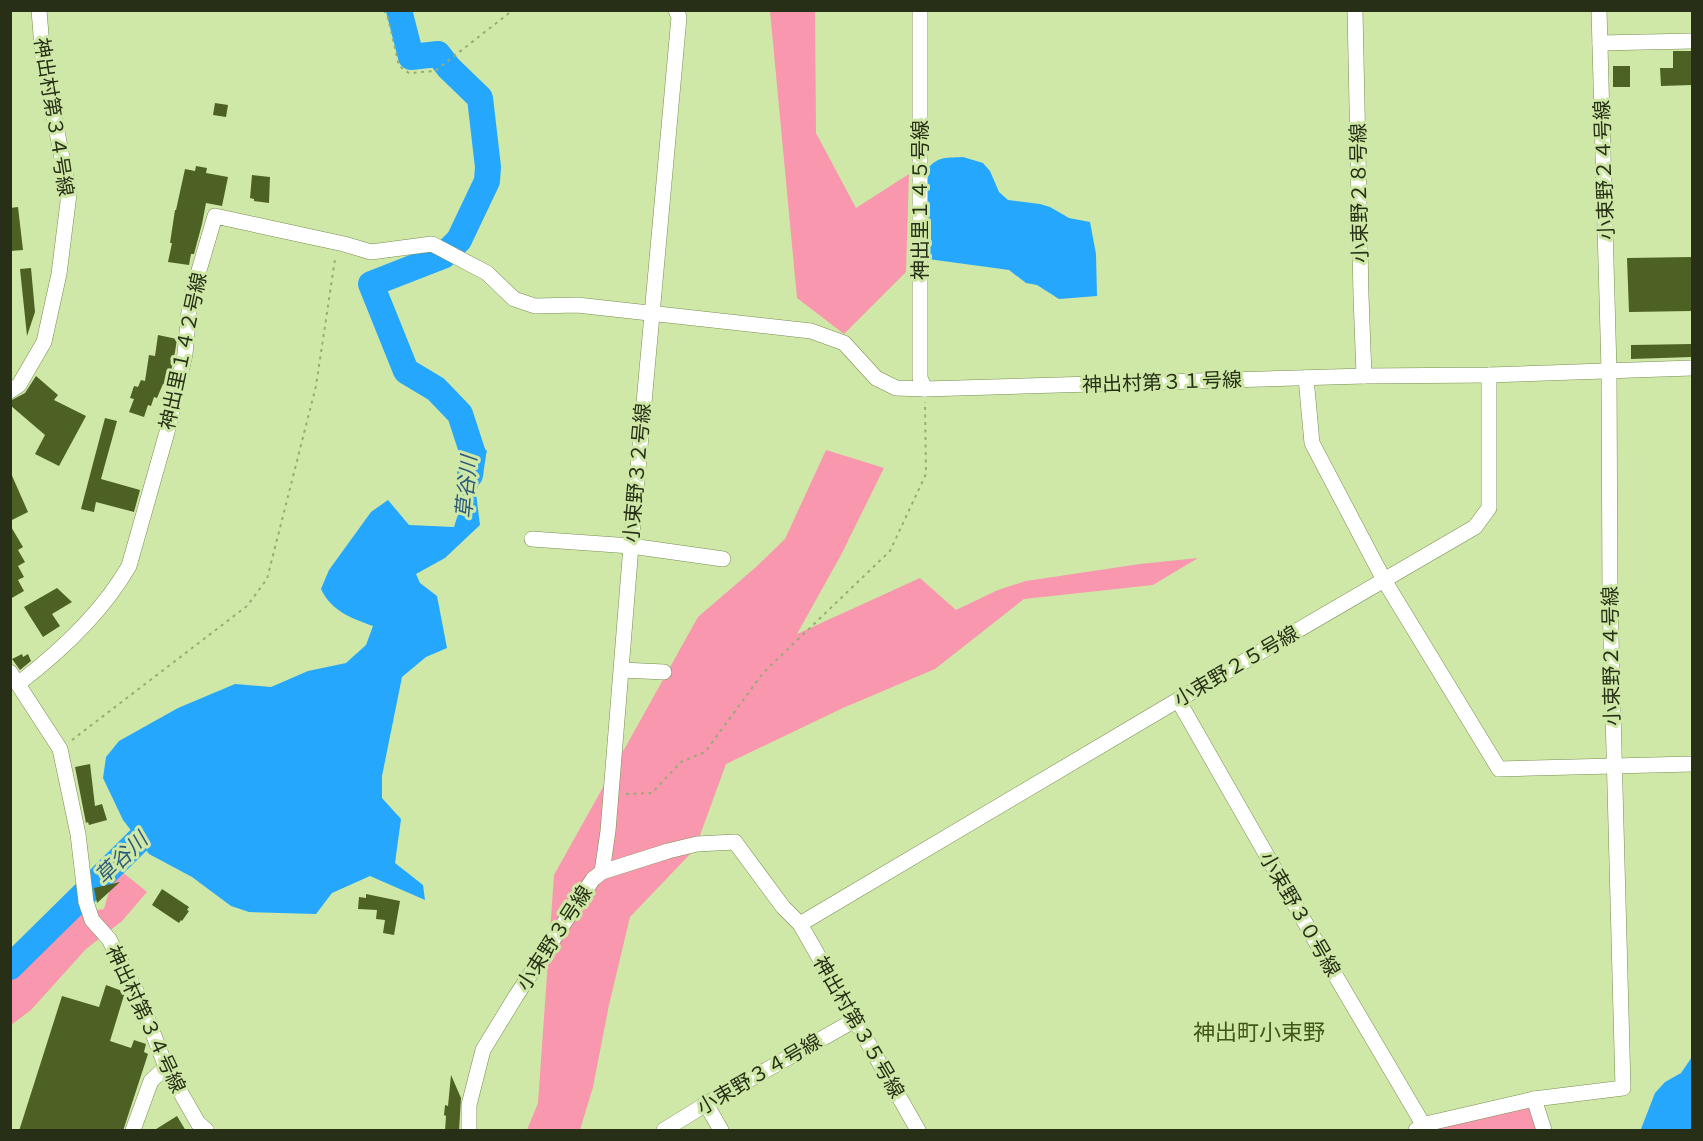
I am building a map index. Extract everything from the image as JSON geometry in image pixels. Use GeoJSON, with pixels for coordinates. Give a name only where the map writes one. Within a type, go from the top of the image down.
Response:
{"type":"FeatureCollection","features":[{"type":"Feature","properties":{"kind":"street","name":"神出村第３４号線"},"geometry":{"type":"LineString","coordinates":[[10,391],[19,385],[44,342],[66,233],[69,194],[43,59],[39,10]]}},
{"type":"Feature","properties":{"kind":"street","name":"小束野３２号線"},"geometry":{"type":"LineString","coordinates":[[602,872],[612,795],[631,546],[679,17],[676,10]]}},
{"type":"Feature","properties":{"kind":"street","name":"神出里１４５号線"},"geometry":{"type":"LineString","coordinates":[[920,10],[920,378],[925,389]]}},
{"type":"Feature","properties":{"kind":"street","name":"小束野２８号線"},"geometry":{"type":"LineString","coordinates":[[1355,10],[1364,376]]}},
{"type":"Feature","properties":{"kind":"street","name":"小束野２４号線"},"geometry":{"type":"LineString","coordinates":[[1420,1128],[1534,1100],[1623,1089],[1610,600],[1609,370],[1599,10]]}},
{"type":"Feature","properties":{"kind":"street"},"geometry":{"type":"LineString","coordinates":[[1600,43],[1692,42]]}},
{"type":"Feature","properties":{"kind":"street","name":"神出里１４２号線"},"geometry":{"type":"LineString","coordinates":[[15,677],[41,666],[94,615],[117,586],[129,566],[167,432],[185,354],[190,302],[215,216],[371,252],[432,244],[487,273],[514,300],[536,306],[577,305],[652,314]]}},
{"type":"Feature","properties":{"kind":"street","name":"神出村第３１号線"},"geometry":{"type":"LineString","coordinates":[[652,314],[810,331],[844,343],[876,378],[896,388],[1489,375],[1692,368]]}},
{"type":"Feature","properties":{"kind":"street","name":"小束野２５号線"},"geometry":{"type":"LineString","coordinates":[[800,924],[1475,527],[1489,508],[1489,375]]}},
{"type":"Feature","properties":{"kind":"street"},"geometry":{"type":"LineString","coordinates":[[1306,378],[1312,443],[1384,580],[1499,769],[1692,764]]}},
{"type":"Feature","properties":{"kind":"street"},"geometry":{"type":"LineString","coordinates":[[532,539],[631,546],[723,559]]}},
{"type":"Feature","properties":{"kind":"street"},"geometry":{"type":"LineString","coordinates":[[622,670],[664,672]]}},
{"type":"Feature","properties":{"kind":"street","name":"神出村第３４号線"},"geometry":{"type":"LineString","coordinates":[[15,677],[60,749],[78,834],[85,894],[92,920],[109,939],[139,997],[166,1067],[198,1123],[206,1131]]}},
{"type":"Feature","properties":{"kind":"street","name":"小束野３０号線"},"geometry":{"type":"LineString","coordinates":[[1178,700],[1420,1128]]}},
{"type":"Feature","properties":{"kind":"street","name":"小束野３号線"},"geometry":{"type":"LineString","coordinates":[[469,1131],[468,1105],[483,1050],[586,889],[602,872],[697,844],[735,842],[783,907],[800,924]]}},
{"type":"Feature","properties":{"kind":"street","name":"神出村第３５号線"},"geometry":{"type":"LineString","coordinates":[[800,924],[918,1131]]}},
{"type":"Feature","properties":{"kind":"street","name":"小束野３４号線"},"geometry":{"type":"LineString","coordinates":[[664,1131],[706,1104],[855,1020]]}},
{"type":"Feature","properties":{"kind":"street"},"geometry":{"type":"LineString","coordinates":[[133,1131],[151,1081],[166,1067]]}},
{"type":"Feature","properties":{"kind":"street"},"geometry":{"type":"LineString","coordinates":[[1534,1100],[1544,1131]]}},
{"type":"Feature","properties":{"kind":"street"},"geometry":{"type":"LineString","coordinates":[[706,1104],[721,1131]]}},
{"type":"Feature","properties":{"kind":"path"},"geometry":{"type":"LineString","coordinates":[[384,10],[399,66],[409,73],[435,71],[513,10]]}},
{"type":"Feature","properties":{"kind":"path"},"geometry":{"type":"LineString","coordinates":[[60,749],[247,606],[267,579],[316,386],[335,259],[344,244]]}},
{"type":"Feature","properties":{"kind":"path"},"geometry":{"type":"LineString","coordinates":[[612,795],[652,793],[681,762],[705,752],[763,673],[890,551],[926,474],[925,389]]}},
{"type":"Feature","properties":{"kind":"shaded area"},"geometry":{"type":"Polygon","coordinates":[[[770,11],[815,11],[816,133],[856,208],[909,174],[906,272],[844,334],[797,298],[770,11]]]}},
{"type":"Feature","properties":{"kind":"shaded area"},"geometry":{"type":"Polygon","coordinates":[[[826,450],[884,468],[841,555],[797,634],[920,578],[956,610],[998,590],[1026,581],[1198,558],[1153,585],[1024,599],[935,669],[843,708],[726,764],[695,849],[630,917],[609,1005],[593,1087],[580,1130],[527,1130],[538,1103],[554,875],[698,617],[785,539],[826,450]]]}},
{"type":"Feature","properties":{"kind":"shaded area"},"geometry":{"type":"Polygon","coordinates":[[[116,867],[147,892],[122,921],[86,949],[31,1010],[11,1025],[11,959],[71,914],[104,909],[116,867]]]}},
{"type":"Feature","properties":{"kind":"shaded area"},"geometry":{"type":"Polygon","coordinates":[[[1528,1105],[1538,1130],[1424,1130],[1528,1105]]]}},
{"type":"Feature","properties":{"kind":"water"},"geometry":{"type":"Polygon","coordinates":[[[963,157],[983,163],[990,171],[999,192],[1008,200],[1040,204],[1069,218],[1090,222],[1096,254],[1097,296],[1059,299],[1037,285],[1026,283],[1009,270],[928,259],[925,172],[937,160],[963,157]]]}},
{"type":"Feature","properties":{"kind":"water"},"geometry":{"type":"Polygon","coordinates":[[[473,437],[487,451],[476,493],[480,525],[445,558],[416,574],[420,583],[437,596],[447,648],[426,657],[402,677],[382,776],[382,798],[401,819],[395,863],[423,885],[425,900],[370,876],[332,893],[316,914],[249,912],[231,906],[192,877],[149,854],[123,820],[103,778],[106,757],[119,741],[178,708],[235,684],[271,687],[308,671],[346,663],[366,645],[373,626],[343,613],[325,597],[321,589],[329,570],[371,512],[388,500],[409,525],[454,527],[460,508],[467,445],[473,437]]]}},
{"type":"Feature","properties":{"kind":"water"},"geometry":{"type":"Polygon","coordinates":[[[1692,1057],[1692,1130],[1638,1130],[1641,1129],[1655,1093],[1665,1082],[1681,1073],[1692,1057]]]}},
{"type":"Feature","properties":{"kind":"building"},"geometry":{"type":"Polygon","coordinates":[[[1673,51],[1692,51],[1692,85],[1661,86],[1660,68],[1673,68],[1673,51]]]}},
{"type":"Feature","properties":{"kind":"building"},"geometry":{"type":"Polygon","coordinates":[[[1613,66],[1630,66],[1630,87],[1613,87],[1613,66]]]}},
{"type":"Feature","properties":{"kind":"building"},"geometry":{"type":"Polygon","coordinates":[[[215,103],[228,105],[226,117],[213,115],[215,103]]]}},
{"type":"Feature","properties":{"kind":"building"},"geometry":{"type":"Polygon","coordinates":[[[196,166],[207,168],[206,173],[228,177],[222,206],[206,203],[194,254],[191,254],[189,265],[168,262],[175,210],[185,169],[195,171],[196,166]]]}},
{"type":"Feature","properties":{"kind":"building"},"geometry":{"type":"Polygon","coordinates":[[[252,175],[270,177],[269,203],[254,201],[250,198],[252,175]]]}},
{"type":"Feature","properties":{"kind":"building"},"geometry":{"type":"Polygon","coordinates":[[[18,207],[23,250],[10,251],[10,208],[18,207]]]}},
{"type":"Feature","properties":{"kind":"building"},"geometry":{"type":"Polygon","coordinates":[[[1692,257],[1692,311],[1629,312],[1627,258],[1692,257]]]}},
{"type":"Feature","properties":{"kind":"building"},"geometry":{"type":"Polygon","coordinates":[[[31,268],[35,312],[27,336],[20,269],[31,268]]]}},
{"type":"Feature","properties":{"kind":"building"},"geometry":{"type":"Polygon","coordinates":[[[158,335],[177,339],[175,352],[168,386],[163,384],[157,398],[154,397],[151,406],[148,405],[144,417],[129,412],[134,399],[130,398],[134,386],[138,387],[141,380],[145,381],[149,355],[155,356],[158,335]]]}},
{"type":"Feature","properties":{"kind":"building"},"geometry":{"type":"Polygon","coordinates":[[[1692,344],[1692,357],[1631,359],[1631,345],[1692,344]]]}},
{"type":"Feature","properties":{"kind":"building"},"geometry":{"type":"Polygon","coordinates":[[[36,376],[58,395],[54,400],[86,416],[59,466],[35,454],[45,435],[10,405],[10,401],[25,393],[36,376]]]}},
{"type":"Feature","properties":{"kind":"building"},"geometry":{"type":"Polygon","coordinates":[[[105,418],[117,421],[101,479],[140,490],[134,512],[96,502],[94,512],[81,509],[105,418]]]}},
{"type":"Feature","properties":{"kind":"building"},"geometry":{"type":"Polygon","coordinates":[[[10,471],[28,512],[10,521],[10,471]]]}},
{"type":"Feature","properties":{"kind":"building"},"geometry":{"type":"Polygon","coordinates":[[[10,525],[23,547],[18,550],[25,562],[18,566],[24,577],[18,580],[24,591],[10,599],[10,525]]]}},
{"type":"Feature","properties":{"kind":"building"},"geometry":{"type":"Polygon","coordinates":[[[57,588],[72,602],[52,614],[60,626],[43,637],[24,607],[57,588]]]}},
{"type":"Feature","properties":{"kind":"building"},"geometry":{"type":"Polygon","coordinates":[[[22,654],[23,657],[28,654],[31,661],[20,670],[12,659],[22,654]]]}},
{"type":"Feature","properties":{"kind":"building"},"geometry":{"type":"Polygon","coordinates":[[[90,764],[95,806],[102,804],[107,820],[89,825],[88,822],[86,823],[75,767],[90,764]]]}},
{"type":"Feature","properties":{"kind":"building"},"geometry":{"type":"Polygon","coordinates":[[[120,882],[97,903],[94,888],[120,882]]]}},
{"type":"Feature","properties":{"kind":"building"},"geometry":{"type":"Polygon","coordinates":[[[162,889],[189,907],[187,910],[189,911],[179,923],[152,905],[162,889]]]}},
{"type":"Feature","properties":{"kind":"building"},"geometry":{"type":"Polygon","coordinates":[[[366,894],[400,901],[394,935],[383,933],[385,920],[376,919],[377,910],[358,909],[359,897],[366,898],[366,894]]]}},
{"type":"Feature","properties":{"kind":"building"},"geometry":{"type":"Polygon","coordinates":[[[106,985],[125,992],[110,1041],[131,1048],[134,1040],[146,1044],[144,1052],[148,1054],[123,1131],[19,1131],[62,996],[99,1007],[106,985]]]}},
{"type":"Feature","properties":{"kind":"building"},"geometry":{"type":"Polygon","coordinates":[[[451,1075],[461,1098],[459,1131],[445,1131],[445,1105],[448,1106],[451,1075]]]}},
{"type":"Feature","properties":{"kind":"building"},"geometry":{"type":"Polygon","coordinates":[[[177,1116],[186,1131],[153,1131],[177,1116]]]}},
{"type":"Feature","properties":{"kind":"waterway","name":"草谷川"},"geometry":{"type":"LineString","coordinates":[[399,10],[411,57],[438,54],[480,98],[488,167],[487,181],[459,240],[443,256],[371,284],[406,371],[436,389],[460,414],[473,454],[470,475]]}},
{"type":"Feature","properties":{"kind":"waterway","name":"草谷川"},"geometry":{"type":"LineString","coordinates":[[10,967],[150,829],[167,825]]}},
{"type":"Feature","properties":{"kind":"district","name":"神出町小束野"},"geometry":{"type":"Point","coordinates":[1259,1032]}}]}
